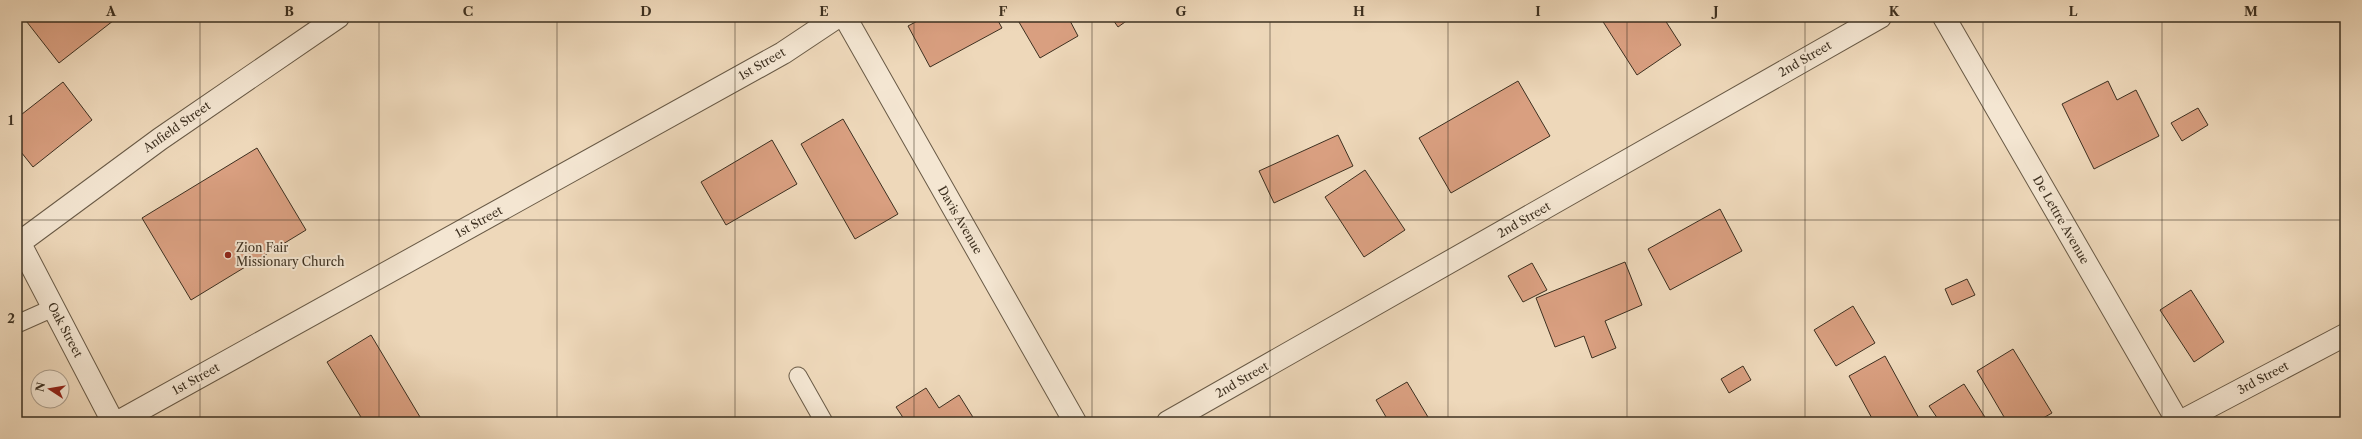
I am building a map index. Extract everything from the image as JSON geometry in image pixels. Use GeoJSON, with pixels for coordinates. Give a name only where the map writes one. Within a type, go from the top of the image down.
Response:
{"type":"FeatureCollection","features":[{"type":"Feature","properties":{"kind":"street","name":"Anfield Street"},"geometry":{"type":"LineString","coordinates":[[18,241],[160,139],[338,17]]}},
{"type":"Feature","properties":{"kind":"street","name":"1st Street"},"geometry":{"type":"LineString","coordinates":[[118,422],[784,53],[837,17]]}},
{"type":"Feature","properties":{"kind":"street","name":"Davis Avenue"},"geometry":{"type":"LineString","coordinates":[[845,17],[1076,422]]}},
{"type":"Feature","properties":{"kind":"street","name":"2nd Street"},"geometry":{"type":"LineString","coordinates":[[1168,422],[1880,17]]}},
{"type":"Feature","properties":{"kind":"street","name":"De Lettre Avenue"},"geometry":{"type":"LineString","coordinates":[[1944,17],[2179,422]]}},
{"type":"Feature","properties":{"kind":"street","name":"Oak Street"},"geometry":{"type":"LineString","coordinates":[[18,241],[113,422]]}},
{"type":"Feature","properties":{"kind":"street","name":"3rd Street"},"geometry":{"type":"LineString","coordinates":[[2179,422],[2345,335]]}},
{"type":"Feature","properties":{"kind":"lane"},"geometry":{"type":"LineString","coordinates":[[17,324],[54,308]]}},
{"type":"Feature","properties":{"kind":"lane"},"geometry":{"type":"LineString","coordinates":[[798,376],[824,422]]}},
{"type":"Feature","properties":{"kind":"building"},"geometry":{"type":"Polygon","coordinates":[[[23,17],[118,17],[59,63],[23,17]]]}},
{"type":"Feature","properties":{"kind":"building"},"geometry":{"type":"Polygon","coordinates":[[[925,17],[996,17],[1002,28],[930,67],[908,26],[925,17]]]}},
{"type":"Feature","properties":{"kind":"building"},"geometry":{"type":"Polygon","coordinates":[[[1016,17],[1068,17],[1078,36],[1040,58],[1016,17]]]}},
{"type":"Feature","properties":{"kind":"building"},"geometry":{"type":"Polygon","coordinates":[[[1111,17],[1132,17],[1118,27],[1111,17]]]}},
{"type":"Feature","properties":{"kind":"building"},"geometry":{"type":"Polygon","coordinates":[[[1600,17],[1663,17],[1681,45],[1637,75],[1600,17]]]}},
{"type":"Feature","properties":{"kind":"building"},"geometry":{"type":"Polygon","coordinates":[[[1518,81],[1550,136],[1451,193],[1419,138],[1518,81]]]}},
{"type":"Feature","properties":{"kind":"building"},"geometry":{"type":"Polygon","coordinates":[[[2108,81],[2117,100],[2136,90],[2159,136],[2094,169],[2062,104],[2108,81]]]}},
{"type":"Feature","properties":{"kind":"building"},"geometry":{"type":"Polygon","coordinates":[[[63,82],[92,120],[33,167],[17,147],[17,118],[63,82]]]}},
{"type":"Feature","properties":{"kind":"building"},"geometry":{"type":"Polygon","coordinates":[[[2198,108],[2208,125],[2182,141],[2171,123],[2198,108]]]}},
{"type":"Feature","properties":{"kind":"building"},"geometry":{"type":"Polygon","coordinates":[[[843,119],[898,214],[855,239],[801,144],[843,119]]]}},
{"type":"Feature","properties":{"kind":"building"},"geometry":{"type":"Polygon","coordinates":[[[1338,135],[1353,166],[1274,203],[1259,171],[1338,135]]]}},
{"type":"Feature","properties":{"kind":"building"},"geometry":{"type":"Polygon","coordinates":[[[772,140],[797,184],[726,225],[701,182],[772,140]]]}},
{"type":"Feature","properties":{"kind":"building"},"geometry":{"type":"Polygon","coordinates":[[[257,148],[306,230],[191,300],[142,218],[257,148]]]}},
{"type":"Feature","properties":{"kind":"building"},"geometry":{"type":"Polygon","coordinates":[[[1365,170],[1405,230],[1364,257],[1325,197],[1365,170]]]}},
{"type":"Feature","properties":{"kind":"building"},"geometry":{"type":"Polygon","coordinates":[[[1720,209],[1742,251],[1670,290],[1648,249],[1720,209]]]}},
{"type":"Feature","properties":{"kind":"building"},"geometry":{"type":"Polygon","coordinates":[[[1625,262],[1642,305],[1605,321],[1616,348],[1592,358],[1584,336],[1555,347],[1536,298],[1625,262]]]}},
{"type":"Feature","properties":{"kind":"building"},"geometry":{"type":"Polygon","coordinates":[[[1532,263],[1547,290],[1523,302],[1508,276],[1532,263]]]}},
{"type":"Feature","properties":{"kind":"building"},"geometry":{"type":"Polygon","coordinates":[[[1967,279],[1975,295],[1952,305],[1945,289],[1967,279]]]}},
{"type":"Feature","properties":{"kind":"building"},"geometry":{"type":"Polygon","coordinates":[[[2191,290],[2224,342],[2194,362],[2160,310],[2191,290]]]}},
{"type":"Feature","properties":{"kind":"building"},"geometry":{"type":"Polygon","coordinates":[[[1853,306],[1875,343],[1836,366],[1814,330],[1853,306]]]}},
{"type":"Feature","properties":{"kind":"building"},"geometry":{"type":"Polygon","coordinates":[[[371,335],[423,422],[364,422],[327,362],[371,335]]]}},
{"type":"Feature","properties":{"kind":"building"},"geometry":{"type":"Polygon","coordinates":[[[2013,349],[2052,413],[2036,422],[2007,422],[1977,371],[2013,349]]]}},
{"type":"Feature","properties":{"kind":"building"},"geometry":{"type":"Polygon","coordinates":[[[1885,356],[1921,422],[1874,422],[1849,376],[1885,356]]]}},
{"type":"Feature","properties":{"kind":"building"},"geometry":{"type":"Polygon","coordinates":[[[1743,366],[1751,380],[1729,393],[1721,379],[1743,366]]]}},
{"type":"Feature","properties":{"kind":"building"},"geometry":{"type":"Polygon","coordinates":[[[1407,382],[1431,422],[1389,422],[1376,400],[1407,382]]]}},
{"type":"Feature","properties":{"kind":"building"},"geometry":{"type":"Polygon","coordinates":[[[1964,384],[1988,422],[1940,422],[1929,406],[1964,384]]]}},
{"type":"Feature","properties":{"kind":"building"},"geometry":{"type":"Polygon","coordinates":[[[926,388],[939,408],[959,395],[976,422],[906,422],[896,407],[926,388]]]}},
{"type":"Feature","properties":{"kind":"place","name":"Zion Fair Missionary Church"},"geometry":{"type":"Point","coordinates":[228,255]}}]}
